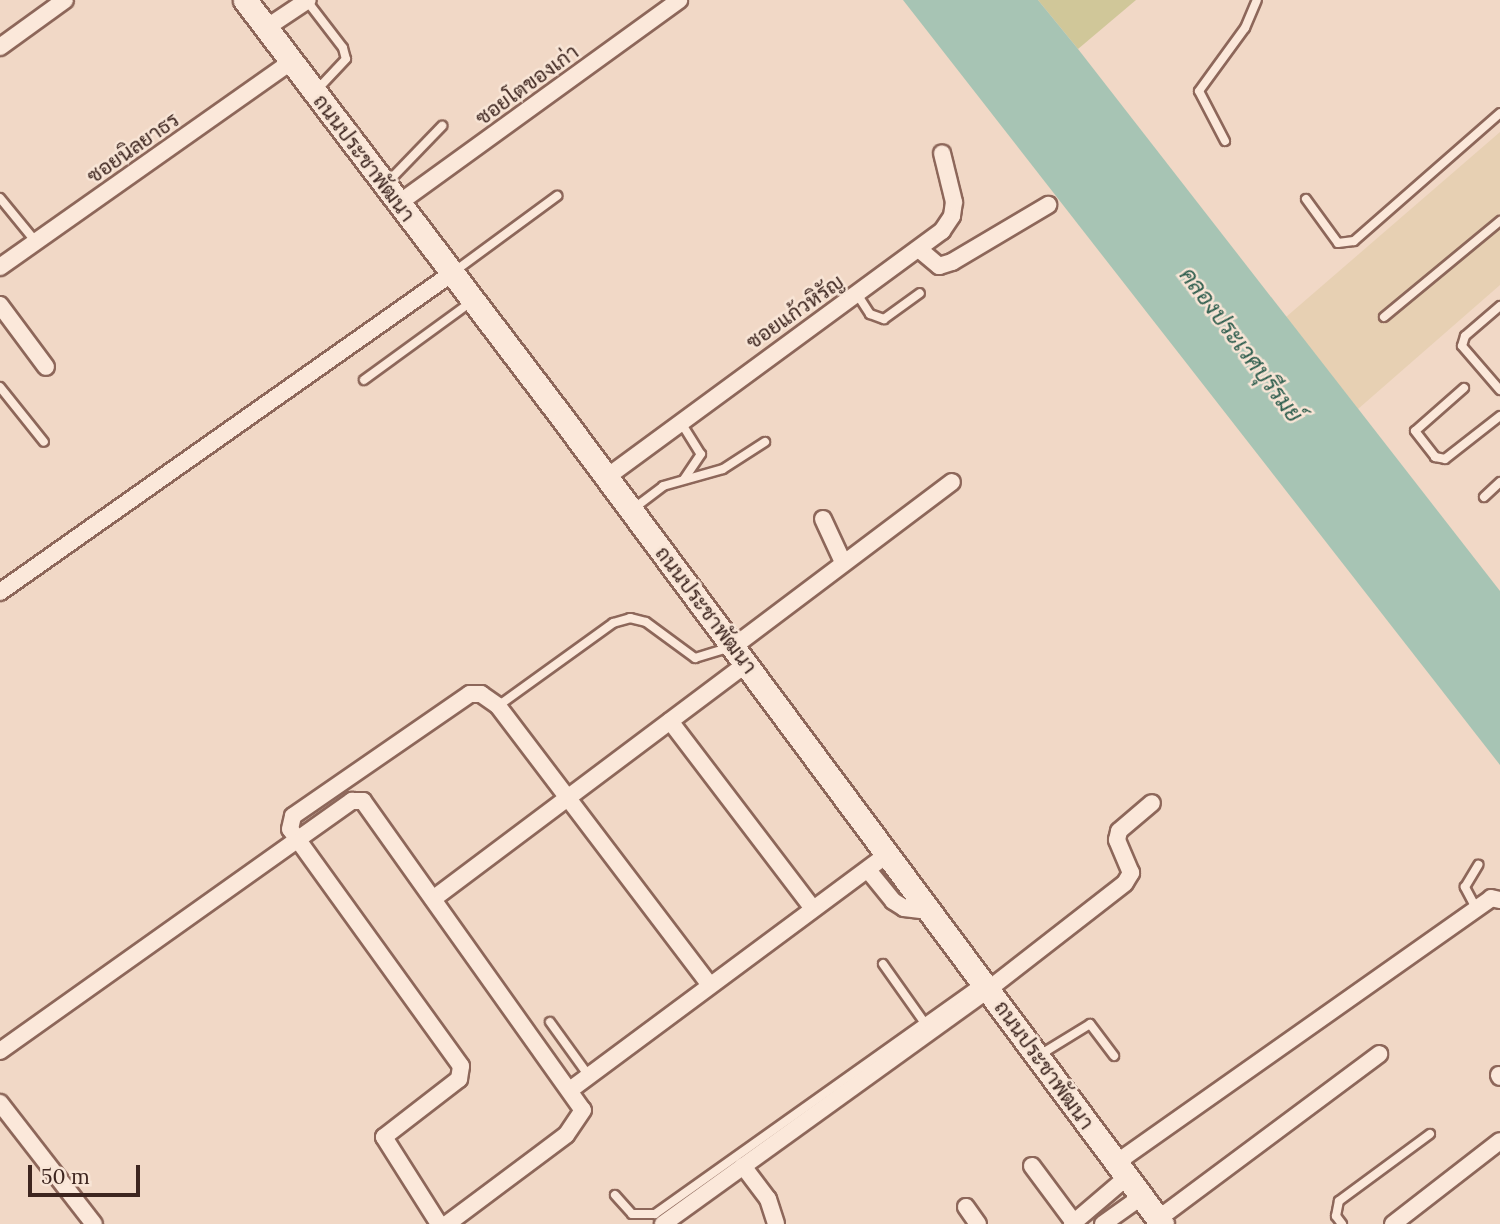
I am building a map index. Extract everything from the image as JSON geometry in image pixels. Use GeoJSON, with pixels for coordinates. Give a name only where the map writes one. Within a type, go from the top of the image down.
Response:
{"type":"FeatureCollection","features":[{"type":"Feature","properties":{"kind":"street"},"geometry":{"type":"LineString","coordinates":[[0,47],[65,0]]}},
{"type":"Feature","properties":{"kind":"street","name":"ถนนประชาพัฒนา"},"geometry":{"type":"LineString","coordinates":[[245,0],[471,302],[632,510],[1160,1222]]}},
{"type":"Feature","properties":{"kind":"street","name":"ซอยโตของเก่า"},"geometry":{"type":"LineString","coordinates":[[399,203],[679,0]]}},
{"type":"Feature","properties":{"kind":"street"},"geometry":{"type":"LineString","coordinates":[[266,28],[307,1]]}},
{"type":"Feature","properties":{"kind":"street","name":"ซอยนิลยาธร"},"geometry":{"type":"LineString","coordinates":[[0,267],[291,62]]}},
{"type":"Feature","properties":{"kind":"street","name":"ซอยแก้วหิรัญ"},"geometry":{"type":"LineString","coordinates":[[607,477],[680,421],[920,250],[952,216],[953,192],[942,153]]}},
{"type":"Feature","properties":{"kind":"street"},"geometry":{"type":"LineString","coordinates":[[920,250],[939,266],[952,262],[1048,205]]}},
{"type":"Feature","properties":{"kind":"street"},"geometry":{"type":"LineString","coordinates":[[0,592],[451,274]]}},
{"type":"Feature","properties":{"kind":"street"},"geometry":{"type":"LineString","coordinates":[[0,305],[46,367]]}},
{"type":"Feature","properties":{"kind":"street"},"geometry":{"type":"LineString","coordinates":[[433,899],[670,721],[843,562],[952,482]]}},
{"type":"Feature","properties":{"kind":"street"},"geometry":{"type":"LineString","coordinates":[[823,519],[843,562]]}},
{"type":"Feature","properties":{"kind":"street"},"geometry":{"type":"LineString","coordinates":[[439,1224],[384,1137],[459,1079],[461,1066],[297,839],[289,824],[293,816],[470,694],[481,694],[498,706],[709,985]]}},
{"type":"Feature","properties":{"kind":"street"},"geometry":{"type":"LineString","coordinates":[[670,721],[813,909]]}},
{"type":"Feature","properties":{"kind":"street"},"geometry":{"type":"LineString","coordinates":[[0,1051],[352,800],[363,801],[583,1110],[575,1127],[447,1224]]}},
{"type":"Feature","properties":{"kind":"street"},"geometry":{"type":"LineString","coordinates":[[663,1224],[1125,883],[1130,873],[1117,840],[1119,831],[1152,803]]}},
{"type":"Feature","properties":{"kind":"street"},"geometry":{"type":"LineString","coordinates":[[570,1090],[887,855]]}},
{"type":"Feature","properties":{"kind":"street"},"geometry":{"type":"LineString","coordinates":[[868,870],[893,901],[904,908],[929,911]]}},
{"type":"Feature","properties":{"kind":"street"},"geometry":{"type":"LineString","coordinates":[[1032,1166],[1073,1223],[1122,1170],[1490,898],[1500,900]]}},
{"type":"Feature","properties":{"kind":"street"},"geometry":{"type":"LineString","coordinates":[[1160,1222],[1379,1054]]}},
{"type":"Feature","properties":{"kind":"street"},"geometry":{"type":"LineString","coordinates":[[0,1103],[94,1224]]}},
{"type":"Feature","properties":{"kind":"street"},"geometry":{"type":"LineString","coordinates":[[1392,1224],[1500,1141]]}},
{"type":"Feature","properties":{"kind":"street"},"geometry":{"type":"LineString","coordinates":[[743,1166],[768,1199],[776,1224]]}},
{"type":"Feature","properties":{"kind":"street"},"geometry":{"type":"LineString","coordinates":[[1102,1224],[1141,1197]]}},
{"type":"Feature","properties":{"kind":"street"},"geometry":{"type":"LineString","coordinates":[[966,1207],[978,1224]]}},
{"type":"Feature","properties":{"kind":"lane"},"geometry":{"type":"LineString","coordinates":[[1225,141],[1199,91],[1245,28],[1257,0]]}},
{"type":"Feature","properties":{"kind":"lane"},"geometry":{"type":"LineString","coordinates":[[307,1],[343,48],[346,59],[314,93]]}},
{"type":"Feature","properties":{"kind":"lane"},"geometry":{"type":"LineString","coordinates":[[1307,199],[1338,243],[1354,241],[1500,113]]}},
{"type":"Feature","properties":{"kind":"lane"},"geometry":{"type":"LineString","coordinates":[[384,185],[442,126]]}},
{"type":"Feature","properties":{"kind":"lane"},"geometry":{"type":"LineString","coordinates":[[451,274],[557,196]]}},
{"type":"Feature","properties":{"kind":"lane"},"geometry":{"type":"LineString","coordinates":[[0,198],[36,242]]}},
{"type":"Feature","properties":{"kind":"lane"},"geometry":{"type":"LineString","coordinates":[[1384,317],[1500,221]]}},
{"type":"Feature","properties":{"kind":"lane"},"geometry":{"type":"LineString","coordinates":[[857,294],[870,314],[884,319],[920,293]]}},
{"type":"Feature","properties":{"kind":"lane"},"geometry":{"type":"LineString","coordinates":[[364,380],[471,302]]}},
{"type":"Feature","properties":{"kind":"lane"},"geometry":{"type":"LineString","coordinates":[[1500,306],[1465,336],[1462,345],[1500,390]]}},
{"type":"Feature","properties":{"kind":"lane"},"geometry":{"type":"LineString","coordinates":[[0,387],[44,442]]}},
{"type":"Feature","properties":{"kind":"lane"},"geometry":{"type":"LineString","coordinates":[[1464,388],[1415,430],[1436,457],[1446,459],[1500,416]]}},
{"type":"Feature","properties":{"kind":"lane"},"geometry":{"type":"LineString","coordinates":[[680,421],[701,454],[684,479]]}},
{"type":"Feature","properties":{"kind":"lane"},"geometry":{"type":"LineString","coordinates":[[632,510],[663,485],[723,469],[765,442]]}},
{"type":"Feature","properties":{"kind":"lane"},"geometry":{"type":"LineString","coordinates":[[1484,497],[1500,482]]}},
{"type":"Feature","properties":{"kind":"lane"},"geometry":{"type":"LineString","coordinates":[[498,706],[613,623],[630,618],[646,622],[695,659],[739,655]]}},
{"type":"Feature","properties":{"kind":"lane"},"geometry":{"type":"LineString","coordinates":[[1476,908],[1465,887],[1478,865]]}},
{"type":"Feature","properties":{"kind":"lane"},"geometry":{"type":"LineString","coordinates":[[883,964],[924,1022]]}},
{"type":"Feature","properties":{"kind":"lane"},"geometry":{"type":"LineString","coordinates":[[615,1195],[632,1214],[655,1214],[924,1022],[985,986]]}},
{"type":"Feature","properties":{"kind":"lane"},"geometry":{"type":"LineString","coordinates":[[550,1022],[589,1076]]}},
{"type":"Feature","properties":{"kind":"lane"},"geometry":{"type":"LineString","coordinates":[[1037,1057],[1090,1024],[1114,1056]]}},
{"type":"Feature","properties":{"kind":"lane"},"geometry":{"type":"LineString","coordinates":[[1342,1224],[1336,1216],[1339,1201],[1430,1134]]}},
{"type":"Feature","properties":{"kind":"shaded area"},"geometry":{"type":"Polygon","coordinates":[[[1038,0],[1136,0],[1078,49],[1038,0]]]}},
{"type":"Feature","properties":{"kind":"shaded area"},"geometry":{"type":"Polygon","coordinates":[[[1500,132],[1500,285],[1358,409],[1286,317],[1500,132]]]}},
{"type":"Feature","properties":{"kind":"water","name":"คลองประเวศบุรีรมย์"},"geometry":{"type":"Polygon","coordinates":[[[903,0],[1038,0],[1078,49],[1500,591],[1500,765],[903,0]]]}}]}
